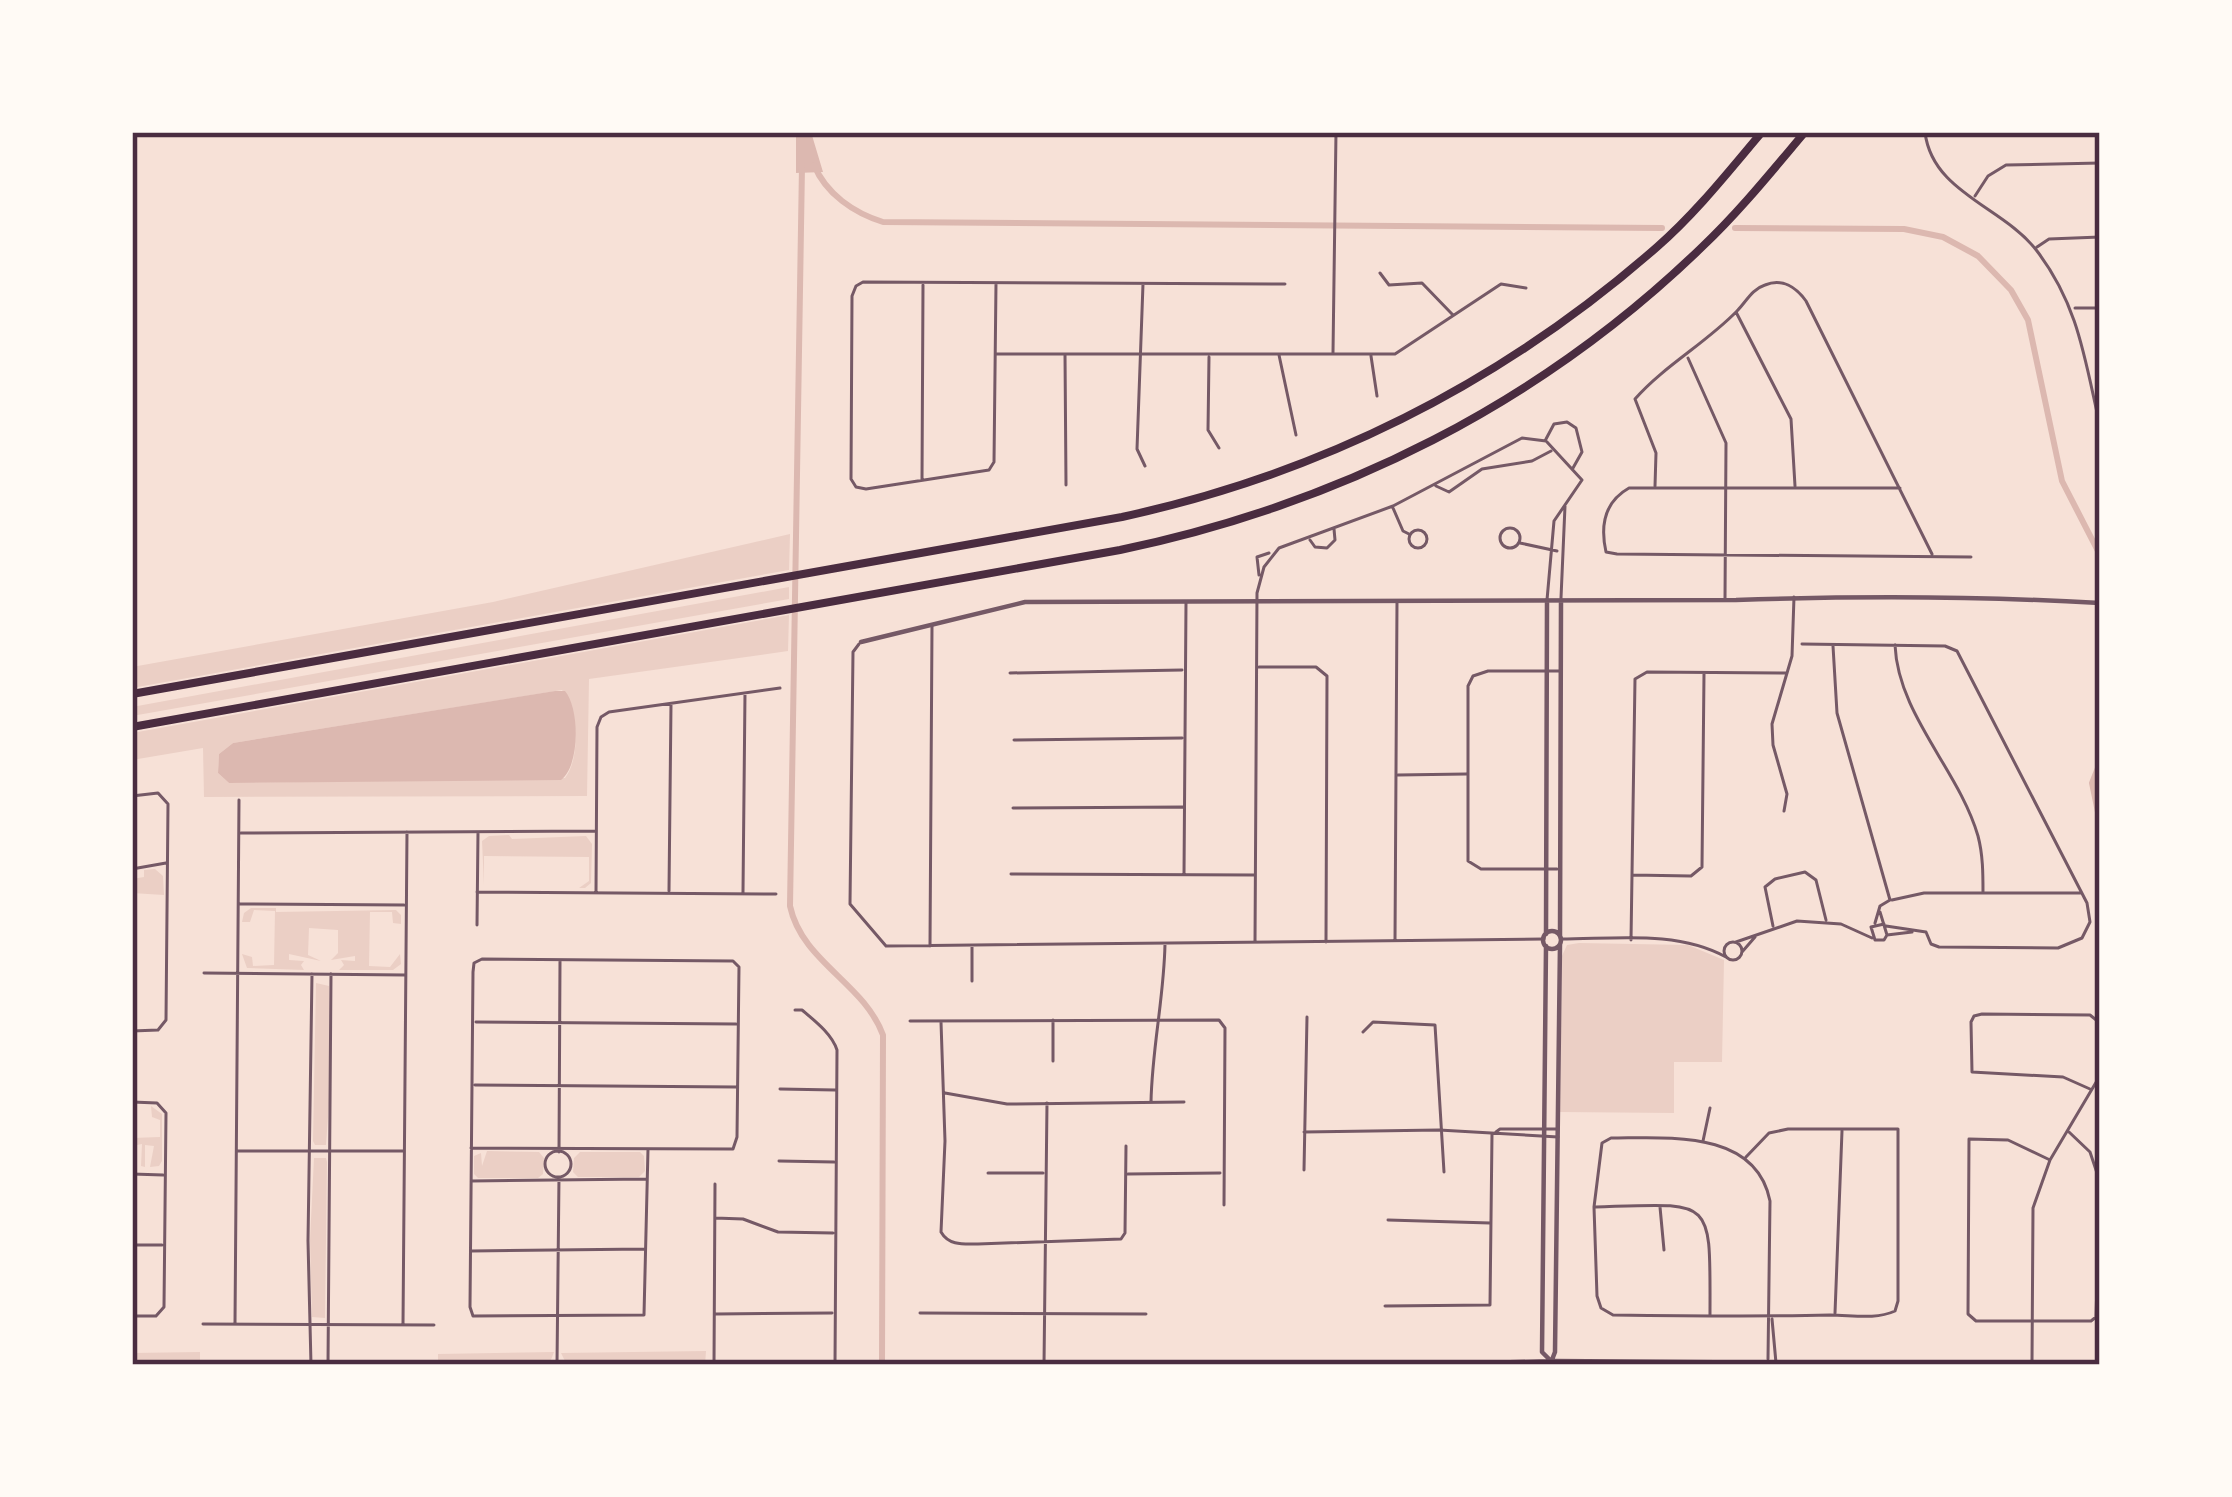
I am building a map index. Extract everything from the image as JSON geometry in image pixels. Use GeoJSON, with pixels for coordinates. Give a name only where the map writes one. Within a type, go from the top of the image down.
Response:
{"type":"FeatureCollection","features":[{"type":"Feature","properties":{"kind":"highway"},"geometry":{"type":"LineString","coordinates":[[132,694],[1122,517],[1292,469],[1384,430],[1462,390],[1528,348],[1657,247],[1762,132]]}},
{"type":"Feature","properties":{"kind":"highway"},"geometry":{"type":"LineString","coordinates":[[132,727],[1167,540],[1288,505],[1435,441],[1512,398],[1605,331],[1703,247],[1805,132]]}},
{"type":"Feature","properties":{"kind":"street"},"geometry":{"type":"LineString","coordinates":[[1333,355],[1336,132]]}},
{"type":"Feature","properties":{"kind":"street"},"geometry":{"type":"LineString","coordinates":[[1925,132],[1940,170],[2035,248],[2073,308],[2100,426]]}},
{"type":"Feature","properties":{"kind":"street"},"geometry":{"type":"LineString","coordinates":[[1974,197],[1988,176],[2006,164],[2100,163]]}},
{"type":"Feature","properties":{"kind":"street"},"geometry":{"type":"LineString","coordinates":[[2035,248],[2049,239],[2100,237]]}},
{"type":"Feature","properties":{"kind":"street"},"geometry":{"type":"LineString","coordinates":[[1379,273],[1389,285],[1422,283],[1453,316]]}},
{"type":"Feature","properties":{"kind":"street"},"geometry":{"type":"LineString","coordinates":[[922,482],[923,283]]}},
{"type":"Feature","properties":{"kind":"street"},"geometry":{"type":"LineString","coordinates":[[996,283],[994,462],[989,470],[866,490],[856,487],[850,479],[856,286],[923,283],[996,283],[1143,283],[1285,284]]}},
{"type":"Feature","properties":{"kind":"street"},"geometry":{"type":"LineString","coordinates":[[1143,283],[1137,449],[1144,466]]}},
{"type":"Feature","properties":{"kind":"street"},"geometry":{"type":"LineString","coordinates":[[1655,488],[1656,453],[1635,399],[1755,290],[1783,283],[1806,301],[1934,557]]}},
{"type":"Feature","properties":{"kind":"street"},"geometry":{"type":"LineString","coordinates":[[995,354],[1395,354],[1502,284],[1526,288]]}},
{"type":"Feature","properties":{"kind":"street"},"geometry":{"type":"LineString","coordinates":[[2073,308],[2100,308]]}},
{"type":"Feature","properties":{"kind":"street"},"geometry":{"type":"LineString","coordinates":[[1736,312],[1791,419],[1795,488]]}},
{"type":"Feature","properties":{"kind":"street"},"geometry":{"type":"LineString","coordinates":[[1065,354],[1066,484]]}},
{"type":"Feature","properties":{"kind":"street"},"geometry":{"type":"LineString","coordinates":[[1209,354],[1208,430],[1219,448]]}},
{"type":"Feature","properties":{"kind":"street"},"geometry":{"type":"LineString","coordinates":[[1279,355],[1297,435]]}},
{"type":"Feature","properties":{"kind":"street"},"geometry":{"type":"LineString","coordinates":[[1370,355],[1377,396]]}},
{"type":"Feature","properties":{"kind":"street"},"geometry":{"type":"LineString","coordinates":[[1687,355],[1722,430],[1725,600]]}},
{"type":"Feature","properties":{"kind":"street"},"geometry":{"type":"LineString","coordinates":[[2090,379],[2100,379]]}},
{"type":"Feature","properties":{"kind":"street"},"geometry":{"type":"LineString","coordinates":[[1546,441],[1555,424],[1567,422],[1576,428],[1582,452],[1573,468]]}},
{"type":"Feature","properties":{"kind":"street"},"geometry":{"type":"LineString","coordinates":[[1256,942],[1257,557],[1393,506],[1522,438],[1546,441],[1582,481],[1554,521],[1547,600],[1542,1352],[1551,1363]]}},
{"type":"Feature","properties":{"kind":"street"},"geometry":{"type":"LineString","coordinates":[[1434,484],[1449,492],[1482,469],[1532,461],[1553,448]]}},
{"type":"Feature","properties":{"kind":"street"},"geometry":{"type":"LineString","coordinates":[[1900,488],[1629,488],[1620,492],[1605,513],[1602,535],[1606,552],[1971,557]]}},
{"type":"Feature","properties":{"kind":"street"},"geometry":{"type":"LineString","coordinates":[[1551,1363],[1556,1352],[1561,551],[1568,499]]}},
{"type":"Feature","properties":{"kind":"street"},"geometry":{"type":"LineString","coordinates":[[1393,506],[1402,531],[1409,534]]}},
{"type":"Feature","properties":{"kind":"street"},"geometry":{"type":"LineString","coordinates":[[1309,537],[1315,547],[1327,548],[1335,540],[1334,528]]}},
{"type":"Feature","properties":{"kind":"street"},"geometry":{"type":"LineString","coordinates":[[1519,542],[1561,551]]}},
{"type":"Feature","properties":{"kind":"street"},"geometry":{"type":"LineString","coordinates":[[1259,577],[1273,554]]}},
{"type":"Feature","properties":{"kind":"street"},"geometry":{"type":"LineString","coordinates":[[1784,812],[1787,794],[1772,724],[1793,643],[1793,597]]}},
{"type":"Feature","properties":{"kind":"street"},"geometry":{"type":"LineString","coordinates":[[1560,940],[1554,932],[1545,940],[886,946],[850,904],[853,652],[861,642],[1025,602],[1996,597],[2100,603]]}},
{"type":"Feature","properties":{"kind":"street"},"geometry":{"type":"LineString","coordinates":[[1395,941],[1397,600]]}},
{"type":"Feature","properties":{"kind":"street"},"geometry":{"type":"LineString","coordinates":[[1184,874],[1186,602]]}},
{"type":"Feature","properties":{"kind":"street"},"geometry":{"type":"LineString","coordinates":[[929,948],[932,624]]}},
{"type":"Feature","properties":{"kind":"street"},"geometry":{"type":"LineString","coordinates":[[1545,940],[1553,948],[1560,940],[1684,940],[1726,946],[1773,927],[1827,922],[1881,940],[1887,935],[1926,932],[1931,944],[1939,947],[2064,948],[2079,941],[2090,926],[2089,908],[1951,646],[1802,644]]}},
{"type":"Feature","properties":{"kind":"street"},"geometry":{"type":"LineString","coordinates":[[1833,644],[1837,713],[1890,900]]}},
{"type":"Feature","properties":{"kind":"street"},"geometry":{"type":"LineString","coordinates":[[1895,645],[1900,682],[1975,827],[1983,893]]}},
{"type":"Feature","properties":{"kind":"street"},"geometry":{"type":"LineString","coordinates":[[1257,667],[1320,668],[1328,681],[1326,942]]}},
{"type":"Feature","properties":{"kind":"street"},"geometry":{"type":"LineString","coordinates":[[1010,673],[1184,670]]}},
{"type":"Feature","properties":{"kind":"street"},"geometry":{"type":"LineString","coordinates":[[1558,868],[1480,869],[1470,863],[1468,686],[1473,676],[1488,671],[1560,671]]}},
{"type":"Feature","properties":{"kind":"street"},"geometry":{"type":"LineString","coordinates":[[1631,940],[1633,692],[1637,676],[1647,672],[1786,673]]}},
{"type":"Feature","properties":{"kind":"street"},"geometry":{"type":"LineString","coordinates":[[1631,875],[1698,872],[1703,857],[1704,672]]}},
{"type":"Feature","properties":{"kind":"street"},"geometry":{"type":"LineString","coordinates":[[596,893],[597,727],[601,717],[609,712],[780,688]]}},
{"type":"Feature","properties":{"kind":"street"},"geometry":{"type":"LineString","coordinates":[[743,894],[745,694]]}},
{"type":"Feature","properties":{"kind":"street"},"geometry":{"type":"LineString","coordinates":[[669,893],[671,704]]}},
{"type":"Feature","properties":{"kind":"street"},"geometry":{"type":"LineString","coordinates":[[1014,740],[1184,738]]}},
{"type":"Feature","properties":{"kind":"street"},"geometry":{"type":"LineString","coordinates":[[1396,775],[1468,774]]}},
{"type":"Feature","properties":{"kind":"street"},"geometry":{"type":"LineString","coordinates":[[132,796],[165,796],[168,804],[166,1017],[162,1028],[132,1030]]}},
{"type":"Feature","properties":{"kind":"street"},"geometry":{"type":"LineString","coordinates":[[235,1324],[239,800]]}},
{"type":"Feature","properties":{"kind":"street"},"geometry":{"type":"LineString","coordinates":[[1013,808],[1184,807]]}},
{"type":"Feature","properties":{"kind":"street"},"geometry":{"type":"LineString","coordinates":[[239,833],[596,831]]}},
{"type":"Feature","properties":{"kind":"street"},"geometry":{"type":"LineString","coordinates":[[403,1325],[406,832]]}},
{"type":"Feature","properties":{"kind":"street"},"geometry":{"type":"LineString","coordinates":[[477,925],[478,832]]}},
{"type":"Feature","properties":{"kind":"street"},"geometry":{"type":"LineString","coordinates":[[132,869],[167,863]]}},
{"type":"Feature","properties":{"kind":"street"},"geometry":{"type":"LineString","coordinates":[[1773,927],[1765,898],[1767,884],[1810,872],[1827,922]]}},
{"type":"Feature","properties":{"kind":"street"},"geometry":{"type":"LineString","coordinates":[[1011,874],[1256,875]]}},
{"type":"Feature","properties":{"kind":"street"},"geometry":{"type":"LineString","coordinates":[[477,892],[776,894]]}},
{"type":"Feature","properties":{"kind":"street"},"geometry":{"type":"LineString","coordinates":[[1872,938],[1879,910],[1890,900],[1915,893],[2082,893]]}},
{"type":"Feature","properties":{"kind":"street"},"geometry":{"type":"LineString","coordinates":[[238,904],[406,905]]}},
{"type":"Feature","properties":{"kind":"street"},"geometry":{"type":"LineString","coordinates":[[1879,910],[1887,935]]}},
{"type":"Feature","properties":{"kind":"street"},"geometry":{"type":"LineString","coordinates":[[1855,928],[1874,924],[1913,932]]}},
{"type":"Feature","properties":{"kind":"street"},"geometry":{"type":"LineString","coordinates":[[1708,946],[1736,960],[1756,936]]}},
{"type":"Feature","properties":{"kind":"street"},"geometry":{"type":"LineString","coordinates":[[1736,942],[1742,952]]}},
{"type":"Feature","properties":{"kind":"street"},"geometry":{"type":"LineString","coordinates":[[1151,1102],[1152,1048],[1164,990],[1165,943]]}},
{"type":"Feature","properties":{"kind":"street"},"geometry":{"type":"LineString","coordinates":[[972,944],[972,981]]}},
{"type":"Feature","properties":{"kind":"street"},"geometry":{"type":"LineString","coordinates":[[1726,946],[1726,957]]}},
{"type":"Feature","properties":{"kind":"street"},"geometry":{"type":"LineString","coordinates":[[471,1148],[733,1148],[737,1137],[739,967],[732,961],[482,959],[474,964],[472,1022],[470,1251],[471,1314],[480,1319],[639,1318],[646,1307],[648,1149]]}},
{"type":"Feature","properties":{"kind":"street"},"geometry":{"type":"LineString","coordinates":[[559,1150],[560,959]]}},
{"type":"Feature","properties":{"kind":"street"},"geometry":{"type":"LineString","coordinates":[[204,973],[405,975]]}},
{"type":"Feature","properties":{"kind":"street"},"geometry":{"type":"LineString","coordinates":[[310,1365],[312,974]]}},
{"type":"Feature","properties":{"kind":"street"},"geometry":{"type":"LineString","coordinates":[[328,1365],[331,974]]}},
{"type":"Feature","properties":{"kind":"street"},"geometry":{"type":"LineString","coordinates":[[795,1010],[802,1010],[835,1042],[835,1365]]}},
{"type":"Feature","properties":{"kind":"street"},"geometry":{"type":"LineString","coordinates":[[2091,1090],[2063,1077],[1972,1072],[1974,1016],[2098,1020]]}},
{"type":"Feature","properties":{"kind":"street"},"geometry":{"type":"LineString","coordinates":[[1304,1170],[1307,1017]]}},
{"type":"Feature","properties":{"kind":"street"},"geometry":{"type":"LineString","coordinates":[[910,1021],[1214,1018],[1224,1024],[1224,1205]]}},
{"type":"Feature","properties":{"kind":"street"},"geometry":{"type":"LineString","coordinates":[[1053,1020],[1053,1060]]}},
{"type":"Feature","properties":{"kind":"street"},"geometry":{"type":"LineString","coordinates":[[941,1021],[945,1141],[941,1232],[945,1238],[956,1244],[1121,1239],[1125,1233],[1126,1147]]}},
{"type":"Feature","properties":{"kind":"street"},"geometry":{"type":"LineString","coordinates":[[472,1022],[738,1024]]}},
{"type":"Feature","properties":{"kind":"street"},"geometry":{"type":"LineString","coordinates":[[1363,1032],[1373,1022],[1435,1025],[1444,1172]]}},
{"type":"Feature","properties":{"kind":"street"},"geometry":{"type":"LineString","coordinates":[[1546,1037],[1558,1037]]}},
{"type":"Feature","properties":{"kind":"street"},"geometry":{"type":"LineString","coordinates":[[2032,1364],[2033,1208],[2050,1160],[2098,1079],[2100,1041]]}},
{"type":"Feature","properties":{"kind":"street"},"geometry":{"type":"LineString","coordinates":[[472,1085],[738,1087]]}},
{"type":"Feature","properties":{"kind":"street"},"geometry":{"type":"LineString","coordinates":[[780,1089],[837,1090]]}},
{"type":"Feature","properties":{"kind":"street"},"geometry":{"type":"LineString","coordinates":[[943,1093],[1007,1104],[1184,1102]]}},
{"type":"Feature","properties":{"kind":"street"},"geometry":{"type":"LineString","coordinates":[[132,1102],[160,1104],[166,1113],[161,1312],[132,1316]]}},
{"type":"Feature","properties":{"kind":"street"},"geometry":{"type":"LineString","coordinates":[[1044,1365],[1047,1103]]}},
{"type":"Feature","properties":{"kind":"street"},"geometry":{"type":"LineString","coordinates":[[1703,1142],[1710,1108]]}},
{"type":"Feature","properties":{"kind":"street"},"geometry":{"type":"LineString","coordinates":[[1304,1132],[1493,1134],[1501,1129],[1558,1133]]}},
{"type":"Feature","properties":{"kind":"street"},"geometry":{"type":"LineString","coordinates":[[1746,1156],[1768,1133],[1788,1129],[1898,1129],[1895,1311],[1882,1317],[1835,1315],[1771,1317],[1613,1315],[1600,1308],[1597,1296],[1594,1207],[1602,1143],[1611,1138],[1703,1142],[1746,1156],[1767,1186],[1770,1201],[1771,1317],[1772,1363]]}},
{"type":"Feature","properties":{"kind":"street"},"geometry":{"type":"LineString","coordinates":[[1835,1315],[1842,1131]]}},
{"type":"Feature","properties":{"kind":"street"},"geometry":{"type":"LineString","coordinates":[[2050,1160],[2008,1140],[1969,1139],[1970,1317],[1976,1321],[2091,1321],[2096,1317],[2099,1182],[2090,1153],[2069,1132]]}},
{"type":"Feature","properties":{"kind":"street"},"geometry":{"type":"LineString","coordinates":[[1385,1306],[1490,1306],[1493,1134]]}},
{"type":"Feature","properties":{"kind":"street"},"geometry":{"type":"LineString","coordinates":[[559,1150],[571,1164],[559,1179]]}},
{"type":"Feature","properties":{"kind":"street"},"geometry":{"type":"LineString","coordinates":[[559,1150],[549,1156],[546,1166],[559,1179]]}},
{"type":"Feature","properties":{"kind":"street"},"geometry":{"type":"LineString","coordinates":[[237,1151],[404,1151]]}},
{"type":"Feature","properties":{"kind":"street"},"geometry":{"type":"LineString","coordinates":[[779,1161],[836,1162]]}},
{"type":"Feature","properties":{"kind":"street"},"geometry":{"type":"LineString","coordinates":[[988,1173],[1045,1173]]}},
{"type":"Feature","properties":{"kind":"street"},"geometry":{"type":"LineString","coordinates":[[1126,1174],[1223,1173]]}},
{"type":"Feature","properties":{"kind":"street"},"geometry":{"type":"LineString","coordinates":[[132,1174],[165,1175]]}},
{"type":"Feature","properties":{"kind":"street"},"geometry":{"type":"LineString","coordinates":[[557,1365],[559,1179]]}},
{"type":"Feature","properties":{"kind":"street"},"geometry":{"type":"LineString","coordinates":[[471,1181],[648,1179]]}},
{"type":"Feature","properties":{"kind":"street"},"geometry":{"type":"LineString","coordinates":[[714,1365],[715,1184]]}},
{"type":"Feature","properties":{"kind":"street"},"geometry":{"type":"LineString","coordinates":[[1594,1207],[1660,1205],[1696,1211],[1706,1220],[1710,1316]]}},
{"type":"Feature","properties":{"kind":"street"},"geometry":{"type":"LineString","coordinates":[[1660,1205],[1664,1250]]}},
{"type":"Feature","properties":{"kind":"street"},"geometry":{"type":"LineString","coordinates":[[715,1218],[741,1218],[778,1232],[835,1233]]}},
{"type":"Feature","properties":{"kind":"street"},"geometry":{"type":"LineString","coordinates":[[1388,1220],[1492,1223]]}},
{"type":"Feature","properties":{"kind":"street"},"geometry":{"type":"LineString","coordinates":[[132,1245],[164,1244]]}},
{"type":"Feature","properties":{"kind":"street"},"geometry":{"type":"LineString","coordinates":[[470,1251],[647,1249]]}},
{"type":"Feature","properties":{"kind":"street"},"geometry":{"type":"LineString","coordinates":[[714,1314],[834,1313]]}},
{"type":"Feature","properties":{"kind":"street"},"geometry":{"type":"LineString","coordinates":[[920,1313],[1146,1314]]}},
{"type":"Feature","properties":{"kind":"street"},"geometry":{"type":"LineString","coordinates":[[203,1324],[434,1325]]}},
{"type":"Feature","properties":{"kind":"street"},"geometry":{"type":"LineString","coordinates":[[1420,1365],[2100,1365]]}},
{"type":"Feature","properties":{"kind":"shaded area"},"geometry":{"type":"Polygon","coordinates":[[[796,132],[811,132],[823,172],[796,173],[796,132]]]}},
{"type":"Feature","properties":{"kind":"shaded area"},"geometry":{"type":"Polygon","coordinates":[[[790,534],[789,570],[132,688],[132,667],[493,602],[790,534]]]}},
{"type":"Feature","properties":{"kind":"shaded area"},"geometry":{"type":"Polygon","coordinates":[[[789,587],[789,599],[132,716],[132,707],[789,587]]]}},
{"type":"Feature","properties":{"kind":"shaded area"},"geometry":{"type":"Polygon","coordinates":[[[789,615],[788,651],[589,679],[587,796],[204,797],[203,748],[132,760],[132,733],[789,615]],[[562,690],[233,743],[219,754],[218,773],[229,783],[565,778],[575,746],[562,690]]]}},
{"type":"Feature","properties":{"kind":"shaded area"},"geometry":{"type":"Polygon","coordinates":[[[565,691],[570,699],[575,723],[572,763],[561,780],[229,783],[218,773],[219,754],[233,743],[565,691]]]}},
{"type":"Feature","properties":{"kind":"shaded area"},"geometry":{"type":"Polygon","coordinates":[[[509,835],[512,839],[586,836],[592,844],[591,883],[579,888],[589,881],[589,857],[484,856],[484,885],[482,841],[509,835]]]}},
{"type":"Feature","properties":{"kind":"shaded area"},"geometry":{"type":"Polygon","coordinates":[[[155,869],[163,876],[164,895],[132,893],[132,879],[155,869]]]}},
{"type":"Feature","properties":{"kind":"shaded area"},"geometry":{"type":"Polygon","coordinates":[[[251,908],[276,908],[276,912],[396,910],[401,924],[393,923],[392,912],[370,912],[369,966],[390,967],[400,954],[401,964],[393,970],[339,970],[344,965],[341,960],[355,961],[355,956],[331,960],[338,953],[338,930],[309,928],[308,955],[321,961],[289,954],[289,960],[304,961],[304,970],[247,968],[242,954],[252,957],[253,966],[274,965],[275,911],[254,910],[250,922],[242,922],[251,908]]]}},
{"type":"Feature","properties":{"kind":"shaded area"},"geometry":{"type":"Polygon","coordinates":[[[1567,945],[1688,945],[1724,960],[1722,1062],[1674,1062],[1674,1113],[1560,1112],[1562,956],[1567,945]]]}},
{"type":"Feature","properties":{"kind":"shaded area"},"geometry":{"type":"Polygon","coordinates":[[[316,983],[329,986],[326,1145],[313,1141],[316,983]]]}},
{"type":"Feature","properties":{"kind":"shaded area"},"geometry":{"type":"Polygon","coordinates":[[[151,1106],[162,1114],[162,1161],[150,1167],[154,1146],[145,1145],[145,1167],[141,1166],[142,1144],[132,1146],[132,1138],[160,1137],[160,1120],[152,1117],[151,1106]]]}},
{"type":"Feature","properties":{"kind":"shaded area"},"geometry":{"type":"Polygon","coordinates":[[[487,1151],[539,1152],[544,1158],[543,1174],[538,1178],[478,1178],[474,1156],[481,1153],[482,1166],[487,1151]]]}},
{"type":"Feature","properties":{"kind":"shaded area"},"geometry":{"type":"Polygon","coordinates":[[[580,1152],[640,1152],[645,1171],[639,1177],[578,1177],[573,1172],[574,1158],[580,1152]]]}},
{"type":"Feature","properties":{"kind":"shaded area"},"geometry":{"type":"Polygon","coordinates":[[[314,1158],[327,1162],[325,1318],[312,1317],[314,1158]]]}},
{"type":"Feature","properties":{"kind":"shaded area"},"geometry":{"type":"Polygon","coordinates":[[[706,1351],[705,1365],[567,1365],[561,1353],[706,1351]]]}},
{"type":"Feature","properties":{"kind":"shaded area"},"geometry":{"type":"Polygon","coordinates":[[[200,1352],[200,1365],[132,1365],[142,1361],[132,1360],[132,1353],[200,1352]]]}},
{"type":"Feature","properties":{"kind":"shaded area"},"geometry":{"type":"Polygon","coordinates":[[[554,1352],[549,1365],[438,1365],[438,1354],[554,1352]]]}},
{"type":"Feature","properties":{"kind":"waterway"},"geometry":{"type":"LineString","coordinates":[[814,165],[842,201],[883,222],[1662,228]]}},
{"type":"Feature","properties":{"kind":"waterway"},"geometry":{"type":"LineString","coordinates":[[802,166],[790,906],[807,942],[862,1001],[883,1035],[882,1365]]}},
{"type":"Feature","properties":{"kind":"waterway"},"geometry":{"type":"LineString","coordinates":[[1735,228],[1904,229],[1943,237],[1978,256],[2011,290],[2028,320],[2062,481],[2100,555]]}},
{"type":"Feature","properties":{"kind":"waterway"},"geometry":{"type":"LineString","coordinates":[[2100,763],[2092,783],[2100,822]]}}]}
